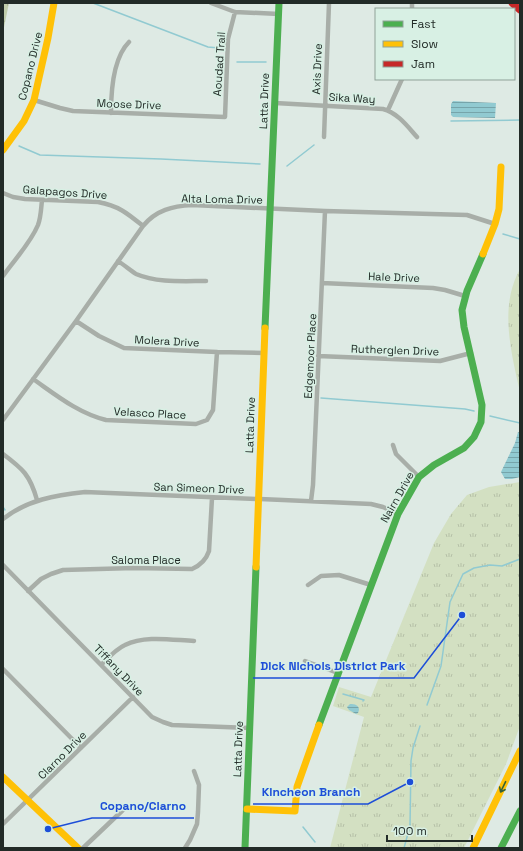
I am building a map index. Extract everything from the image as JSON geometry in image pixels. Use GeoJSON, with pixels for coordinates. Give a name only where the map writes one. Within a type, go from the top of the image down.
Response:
{"type":"FeatureCollection","features":[{"type":"Feature","properties":{"kind":"main road","name":"Copano Drive"},"geometry":{"type":"LineString","coordinates":[[3,150],[24,122],[34,100],[54,3]]}},
{"type":"Feature","properties":{"kind":"main road","name":"Latta Drive"},"geometry":{"type":"LineString","coordinates":[[245,848],[279,3]]}},
{"type":"Feature","properties":{"kind":"main road"},"geometry":{"type":"LineString","coordinates":[[512,3],[520,10]]}},
{"type":"Feature","properties":{"kind":"main road","name":"Nairn Drive"},"geometry":{"type":"LineString","coordinates":[[246,809],[295,811],[297,788],[338,673],[398,514],[419,477],[434,465],[464,448],[474,437],[481,422],[482,405],[462,310],[465,296],[495,224],[499,209],[501,167]]}},
{"type":"Feature","properties":{"kind":"main road"},"geometry":{"type":"LineString","coordinates":[[473,848],[520,751]]}},
{"type":"Feature","properties":{"kind":"main road"},"geometry":{"type":"LineString","coordinates":[[3,777],[78,848]]}},
{"type":"Feature","properties":{"kind":"main road"},"geometry":{"type":"LineString","coordinates":[[502,848],[520,812]]}},
{"type":"Feature","properties":{"kind":"street"},"geometry":{"type":"LineString","coordinates":[[211,3],[235,12],[278,14]]}},
{"type":"Feature","properties":{"kind":"street","name":"Axis Drive"},"geometry":{"type":"LineString","coordinates":[[324,137],[329,3]]}},
{"type":"Feature","properties":{"kind":"street","name":"Aoudad Trail"},"geometry":{"type":"LineString","coordinates":[[225,117],[228,39],[235,12]]}},
{"type":"Feature","properties":{"kind":"street"},"geometry":{"type":"LineString","coordinates":[[111,113],[113,85],[120,54],[129,42]]}},
{"type":"Feature","properties":{"kind":"street"},"geometry":{"type":"LineString","coordinates":[[388,110],[402,80]]}},
{"type":"Feature","properties":{"kind":"street","name":"Moose Drive"},"geometry":{"type":"LineString","coordinates":[[34,100],[66,110],[225,117]]}},
{"type":"Feature","properties":{"kind":"street","name":"Sika Way"},"geometry":{"type":"LineString","coordinates":[[276,103],[380,108],[388,110],[405,124],[417,137]]}},
{"type":"Feature","properties":{"kind":"street","name":"Galapagos Drive"},"geometry":{"type":"LineString","coordinates":[[3,193],[19,198],[98,202],[108,204],[118,207],[144,226]]}},
{"type":"Feature","properties":{"kind":"street"},"geometry":{"type":"LineString","coordinates":[[3,276],[33,234],[41,214],[42,200]]}},
{"type":"Feature","properties":{"kind":"street","name":"Alta Loma Drive"},"geometry":{"type":"LineString","coordinates":[[3,420],[148,220],[164,210],[181,206],[467,215],[495,224]]}},
{"type":"Feature","properties":{"kind":"street","name":"Edgemoor Place"},"geometry":{"type":"LineString","coordinates":[[311,501],[313,485],[325,211]]}},
{"type":"Feature","properties":{"kind":"street"},"geometry":{"type":"LineString","coordinates":[[118,261],[135,273],[150,278],[206,281]]}},
{"type":"Feature","properties":{"kind":"street","name":"Hale Drive"},"geometry":{"type":"LineString","coordinates":[[322,283],[433,288],[465,296]]}},
{"type":"Feature","properties":{"kind":"street","name":"Molera Drive"},"geometry":{"type":"LineString","coordinates":[[76,321],[99,336],[124,348],[264,353]]}},
{"type":"Feature","properties":{"kind":"street","name":"Velasco Place"},"geometry":{"type":"LineString","coordinates":[[33,379],[74,407],[96,418],[106,420],[196,424],[206,420],[213,410],[217,352]]}},
{"type":"Feature","properties":{"kind":"street","name":"Rutherglen Drive"},"geometry":{"type":"LineString","coordinates":[[318,356],[434,361],[447,360],[471,353]]}},
{"type":"Feature","properties":{"kind":"street"},"geometry":{"type":"LineString","coordinates":[[393,446],[396,454],[419,477]]}},
{"type":"Feature","properties":{"kind":"street"},"geometry":{"type":"LineString","coordinates":[[3,454],[25,473],[34,488],[37,500]]}},
{"type":"Feature","properties":{"kind":"street","name":"San Simeon Drive"},"geometry":{"type":"LineString","coordinates":[[3,519],[20,508],[37,500],[66,494],[86,492],[371,504],[384,507],[398,514]]}},
{"type":"Feature","properties":{"kind":"street","name":"Saloma Place"},"geometry":{"type":"LineString","coordinates":[[28,591],[41,579],[63,570],[134,568],[192,569],[198,566],[207,557],[209,551],[212,498]]}},
{"type":"Feature","properties":{"kind":"street","name":"Tiffany Drive"},"geometry":{"type":"LineString","coordinates":[[3,565],[152,717],[172,724],[250,728]]}},
{"type":"Feature","properties":{"kind":"street"},"geometry":{"type":"LineString","coordinates":[[308,586],[321,576],[339,575],[371,585]]}},
{"type":"Feature","properties":{"kind":"street"},"geometry":{"type":"LineString","coordinates":[[101,665],[120,648],[135,641],[194,641]]}},
{"type":"Feature","properties":{"kind":"street"},"geometry":{"type":"LineString","coordinates":[[305,662],[338,673]]}},
{"type":"Feature","properties":{"kind":"street"},"geometry":{"type":"LineString","coordinates":[[3,669],[81,748]]}},
{"type":"Feature","properties":{"kind":"street","name":"Clarno Drive"},"geometry":{"type":"LineString","coordinates":[[3,824],[133,698]]}},
{"type":"Feature","properties":{"kind":"street"},"geometry":{"type":"LineString","coordinates":[[185,848],[197,824],[199,785],[194,770]]}},
{"type":"Feature","properties":{"kind":"street"},"geometry":{"type":"LineString","coordinates":[[83,848],[124,809]]}},
{"type":"Feature","properties":{"kind":"green space"},"geometry":{"type":"Polygon","coordinates":[[[3,3],[9,3],[3,32],[3,3]]]}},
{"type":"Feature","properties":{"kind":"green space"},"geometry":{"type":"Polygon","coordinates":[[[520,269],[520,392],[513,361],[508,314],[514,283],[520,269]]]}},
{"type":"Feature","properties":{"kind":"green space"},"geometry":{"type":"Polygon","coordinates":[[[520,482],[520,726],[506,764],[464,848],[330,848],[364,717],[333,706],[339,687],[371,697],[434,543],[451,514],[467,495],[489,487],[520,482]]]}},
{"type":"Feature","properties":{"kind":"water"},"geometry":{"type":"Polygon","coordinates":[[[453,101],[496,103],[495,118],[453,117],[451,115],[451,104],[453,101]]]}},
{"type":"Feature","properties":{"kind":"water"},"geometry":{"type":"Polygon","coordinates":[[[518,432],[520,433],[520,477],[505,479],[501,472],[515,443],[518,432]]]}},
{"type":"Feature","properties":{"kind":"water"},"geometry":{"type":"Polygon","coordinates":[[[350,704],[359,708],[358,713],[356,714],[349,710],[347,707],[350,704]]]}},
{"type":"Feature","properties":{"kind":"waterway"},"geometry":{"type":"LineString","coordinates":[[93,3],[208,47],[219,48]]}},
{"type":"Feature","properties":{"kind":"waterway"},"geometry":{"type":"LineString","coordinates":[[237,62],[266,62]]}},
{"type":"Feature","properties":{"kind":"waterway"},"geometry":{"type":"LineString","coordinates":[[451,121],[520,120]]}},
{"type":"Feature","properties":{"kind":"waterway"},"geometry":{"type":"LineString","coordinates":[[287,166],[314,145]]}},
{"type":"Feature","properties":{"kind":"waterway"},"geometry":{"type":"LineString","coordinates":[[19,146],[40,155],[260,164]]}},
{"type":"Feature","properties":{"kind":"waterway"},"geometry":{"type":"LineString","coordinates":[[503,234],[520,239]]}},
{"type":"Feature","properties":{"kind":"waterway"},"geometry":{"type":"LineString","coordinates":[[321,398],[465,409],[474,411]]}},
{"type":"Feature","properties":{"kind":"waterway"},"geometry":{"type":"LineString","coordinates":[[490,416],[520,423]]}},
{"type":"Feature","properties":{"kind":"waterway"},"geometry":{"type":"LineString","coordinates":[[427,705],[441,666],[450,602],[463,574],[474,568],[490,565],[502,566],[520,559]]}},
{"type":"Feature","properties":{"kind":"waterway"},"geometry":{"type":"LineString","coordinates":[[343,694],[364,700],[363,701]]}},
{"type":"Feature","properties":{"kind":"waterway"},"geometry":{"type":"LineString","coordinates":[[404,848],[410,826],[411,761],[413,748],[420,726]]}},
{"type":"Feature","properties":{"kind":"waterway"},"geometry":{"type":"LineString","coordinates":[[303,827],[315,842]]}},
{"type":"Feature","properties":{"kind":"traffic: fast"},"geometry":{"type":"LineString","coordinates":[[265,328],[279,3]]}},
{"type":"Feature","properties":{"kind":"traffic: fast"},"geometry":{"type":"LineString","coordinates":[[319,725],[398,514],[419,477],[434,465],[464,448],[474,437],[481,422],[482,405],[464,327],[462,310],[467,291],[483,254]]}},
{"type":"Feature","properties":{"kind":"traffic: fast"},"geometry":{"type":"LineString","coordinates":[[245,848],[256,567]]}},
{"type":"Feature","properties":{"kind":"traffic: fast"},"geometry":{"type":"LineString","coordinates":[[501,848],[520,811]]}},
{"type":"Feature","properties":{"kind":"traffic: slow"},"geometry":{"type":"LineString","coordinates":[[3,150],[24,121],[34,100],[54,3]]}},
{"type":"Feature","properties":{"kind":"traffic: slow"},"geometry":{"type":"LineString","coordinates":[[483,254],[495,224],[499,209],[501,167]]}},
{"type":"Feature","properties":{"kind":"traffic: slow"},"geometry":{"type":"LineString","coordinates":[[256,567],[265,328]]}},
{"type":"Feature","properties":{"kind":"traffic: slow"},"geometry":{"type":"LineString","coordinates":[[247,809],[295,811],[297,787],[319,725]]}},
{"type":"Feature","properties":{"kind":"traffic: slow"},"geometry":{"type":"LineString","coordinates":[[473,848],[520,751]]}},
{"type":"Feature","properties":{"kind":"traffic: slow"},"geometry":{"type":"LineString","coordinates":[[3,777],[78,848]]}},
{"type":"Feature","properties":{"kind":"traffic: jam"},"geometry":{"type":"LineString","coordinates":[[512,3],[520,10]]}},
{"type":"Feature","properties":{"kind":"place","name":"Dick Nichols District Park"},"geometry":{"type":"Point","coordinates":[462,615]}},
{"type":"Feature","properties":{"kind":"place","name":"Kincheon Branch"},"geometry":{"type":"Point","coordinates":[410,782]}},
{"type":"Feature","properties":{"kind":"place","name":"Copano/Clarno"},"geometry":{"type":"Point","coordinates":[48,829]}}]}
